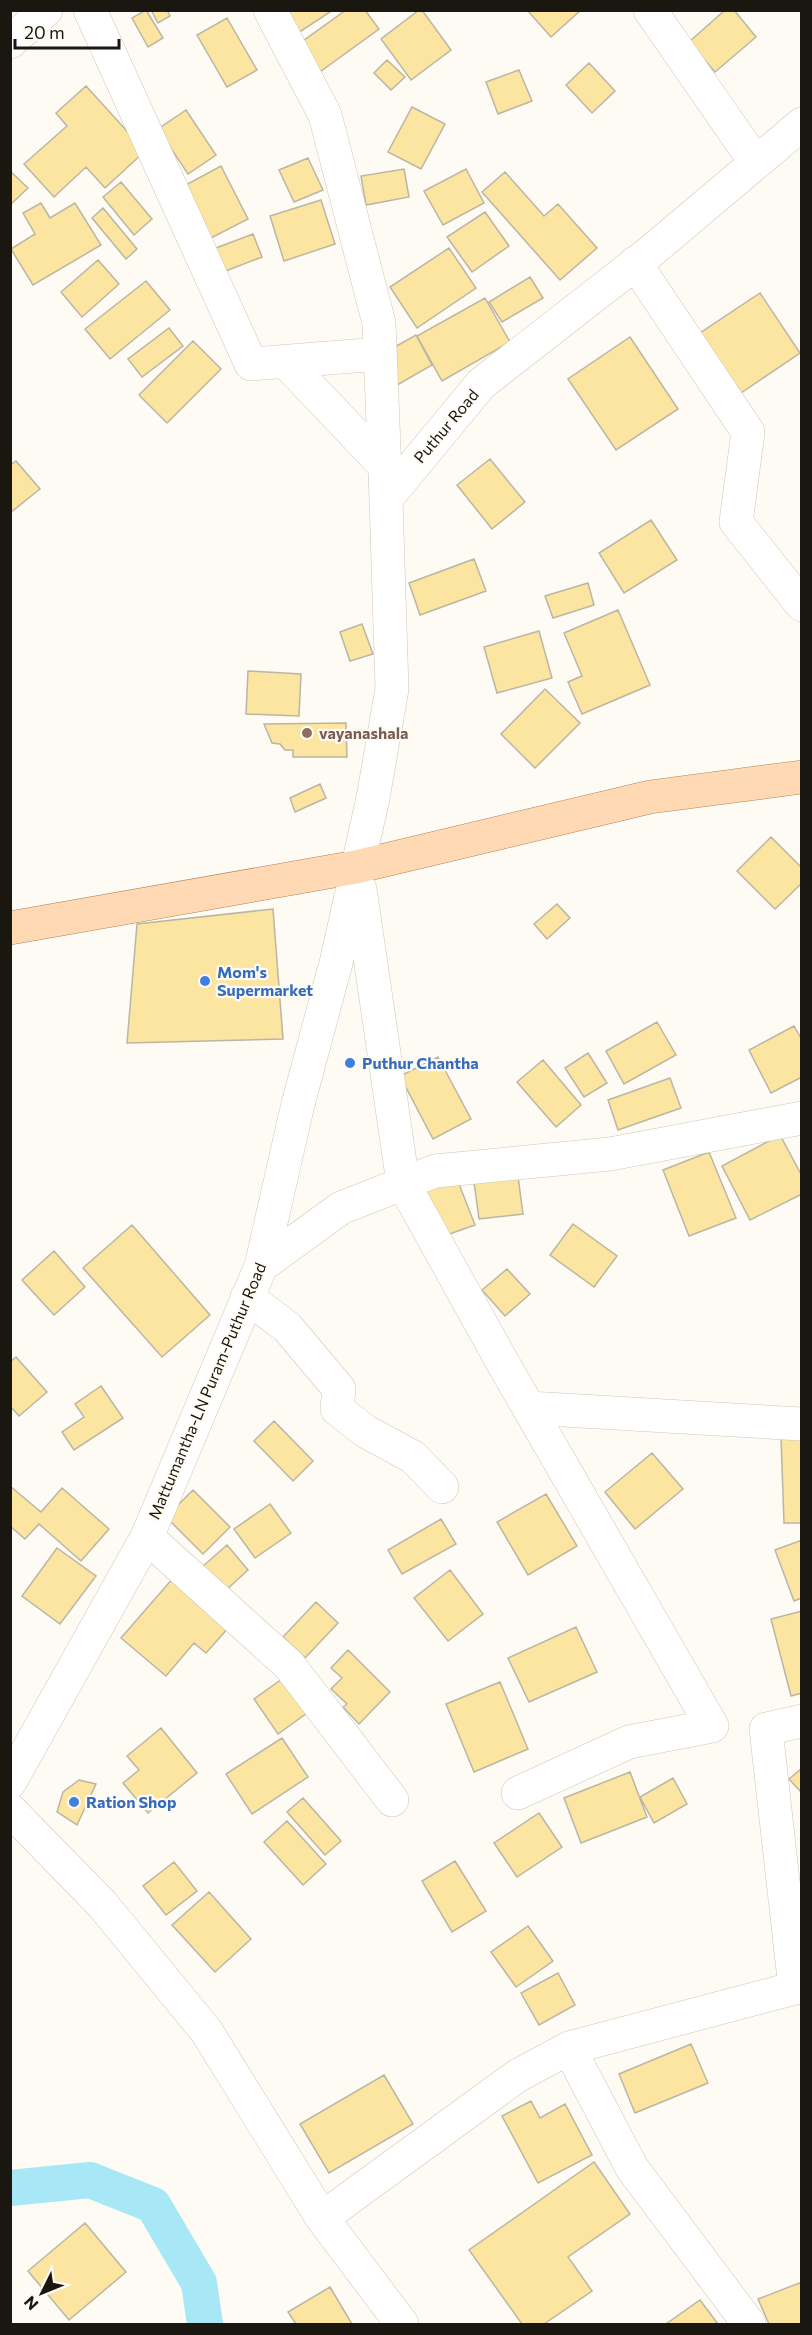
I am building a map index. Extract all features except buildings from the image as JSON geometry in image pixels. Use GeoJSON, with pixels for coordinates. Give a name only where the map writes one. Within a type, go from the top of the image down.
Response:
{"type":"FeatureCollection","features":[{"type":"Feature","properties":{"kind":"main road"},"geometry":{"type":"LineString","coordinates":[[10,928],[356,867],[650,796],[801,777]]}},
{"type":"Feature","properties":{"kind":"street"},"geometry":{"type":"LineString","coordinates":[[10,42],[46,10]]}},
{"type":"Feature","properties":{"kind":"street"},"geometry":{"type":"LineString","coordinates":[[90,10],[251,364],[380,354]]}},
{"type":"Feature","properties":{"kind":"street"},"geometry":{"type":"LineString","coordinates":[[270,10],[325,115],[379,323],[392,689],[373,798],[356,867],[403,1184],[712,1726],[629,1742],[518,1793]]}},
{"type":"Feature","properties":{"kind":"street"},"geometry":{"type":"LineString","coordinates":[[650,10],[756,163]]}},
{"type":"Feature","properties":{"kind":"street","name":"Puthur Road"},"geometry":{"type":"LineString","coordinates":[[386,499],[481,384],[635,263],[801,124]]}},
{"type":"Feature","properties":{"kind":"street"},"geometry":{"type":"LineString","coordinates":[[635,263],[748,432],[736,522],[801,605]]}},
{"type":"Feature","properties":{"kind":"street"},"geometry":{"type":"LineString","coordinates":[[285,361],[385,466]]}},
{"type":"Feature","properties":{"kind":"street","name":"Mattumantha-LN Puram-Puthur Road"},"geometry":{"type":"LineString","coordinates":[[10,1782],[147,1537],[261,1266],[298,1104],[336,963],[356,867]]}},
{"type":"Feature","properties":{"kind":"street"},"geometry":{"type":"LineString","coordinates":[[261,1266],[341,1208],[435,1171],[610,1154],[801,1118]]}},
{"type":"Feature","properties":{"kind":"street"},"geometry":{"type":"LineString","coordinates":[[247,1298],[287,1327],[339,1389],[337,1408],[365,1431],[412,1457],[442,1487]]}},
{"type":"Feature","properties":{"kind":"street"},"geometry":{"type":"LineString","coordinates":[[529,1408],[801,1424]]}},
{"type":"Feature","properties":{"kind":"street"},"geometry":{"type":"LineString","coordinates":[[147,1537],[289,1665],[392,1800]]}},
{"type":"Feature","properties":{"kind":"street"},"geometry":{"type":"LineString","coordinates":[[322,2218],[517,2076],[569,2048],[795,1988],[766,1729],[801,1721]]}},
{"type":"Feature","properties":{"kind":"street"},"geometry":{"type":"LineString","coordinates":[[10,1810],[102,1904],[207,2032],[322,2218],[402,2325]]}},
{"type":"Feature","properties":{"kind":"street"},"geometry":{"type":"LineString","coordinates":[[569,2048],[632,2168],[748,2325]]}},
{"type":"Feature","properties":{"kind":"waterway"},"geometry":{"type":"LineString","coordinates":[[10,2188],[90,2180],[153,2205],[199,2283],[205,2324]]}},
{"type":"Feature","properties":{"kind":"place","name":"vayanashala"},"geometry":{"type":"Point","coordinates":[307,733]}},
{"type":"Feature","properties":{"kind":"place","name":"Mom's Supermarket"},"geometry":{"type":"Point","coordinates":[205,981]}},
{"type":"Feature","properties":{"kind":"place","name":"Puthur Chantha"},"geometry":{"type":"Point","coordinates":[350,1063]}},
{"type":"Feature","properties":{"kind":"place","name":"Ration Shop"},"geometry":{"type":"Point","coordinates":[74,1802]}}]}
